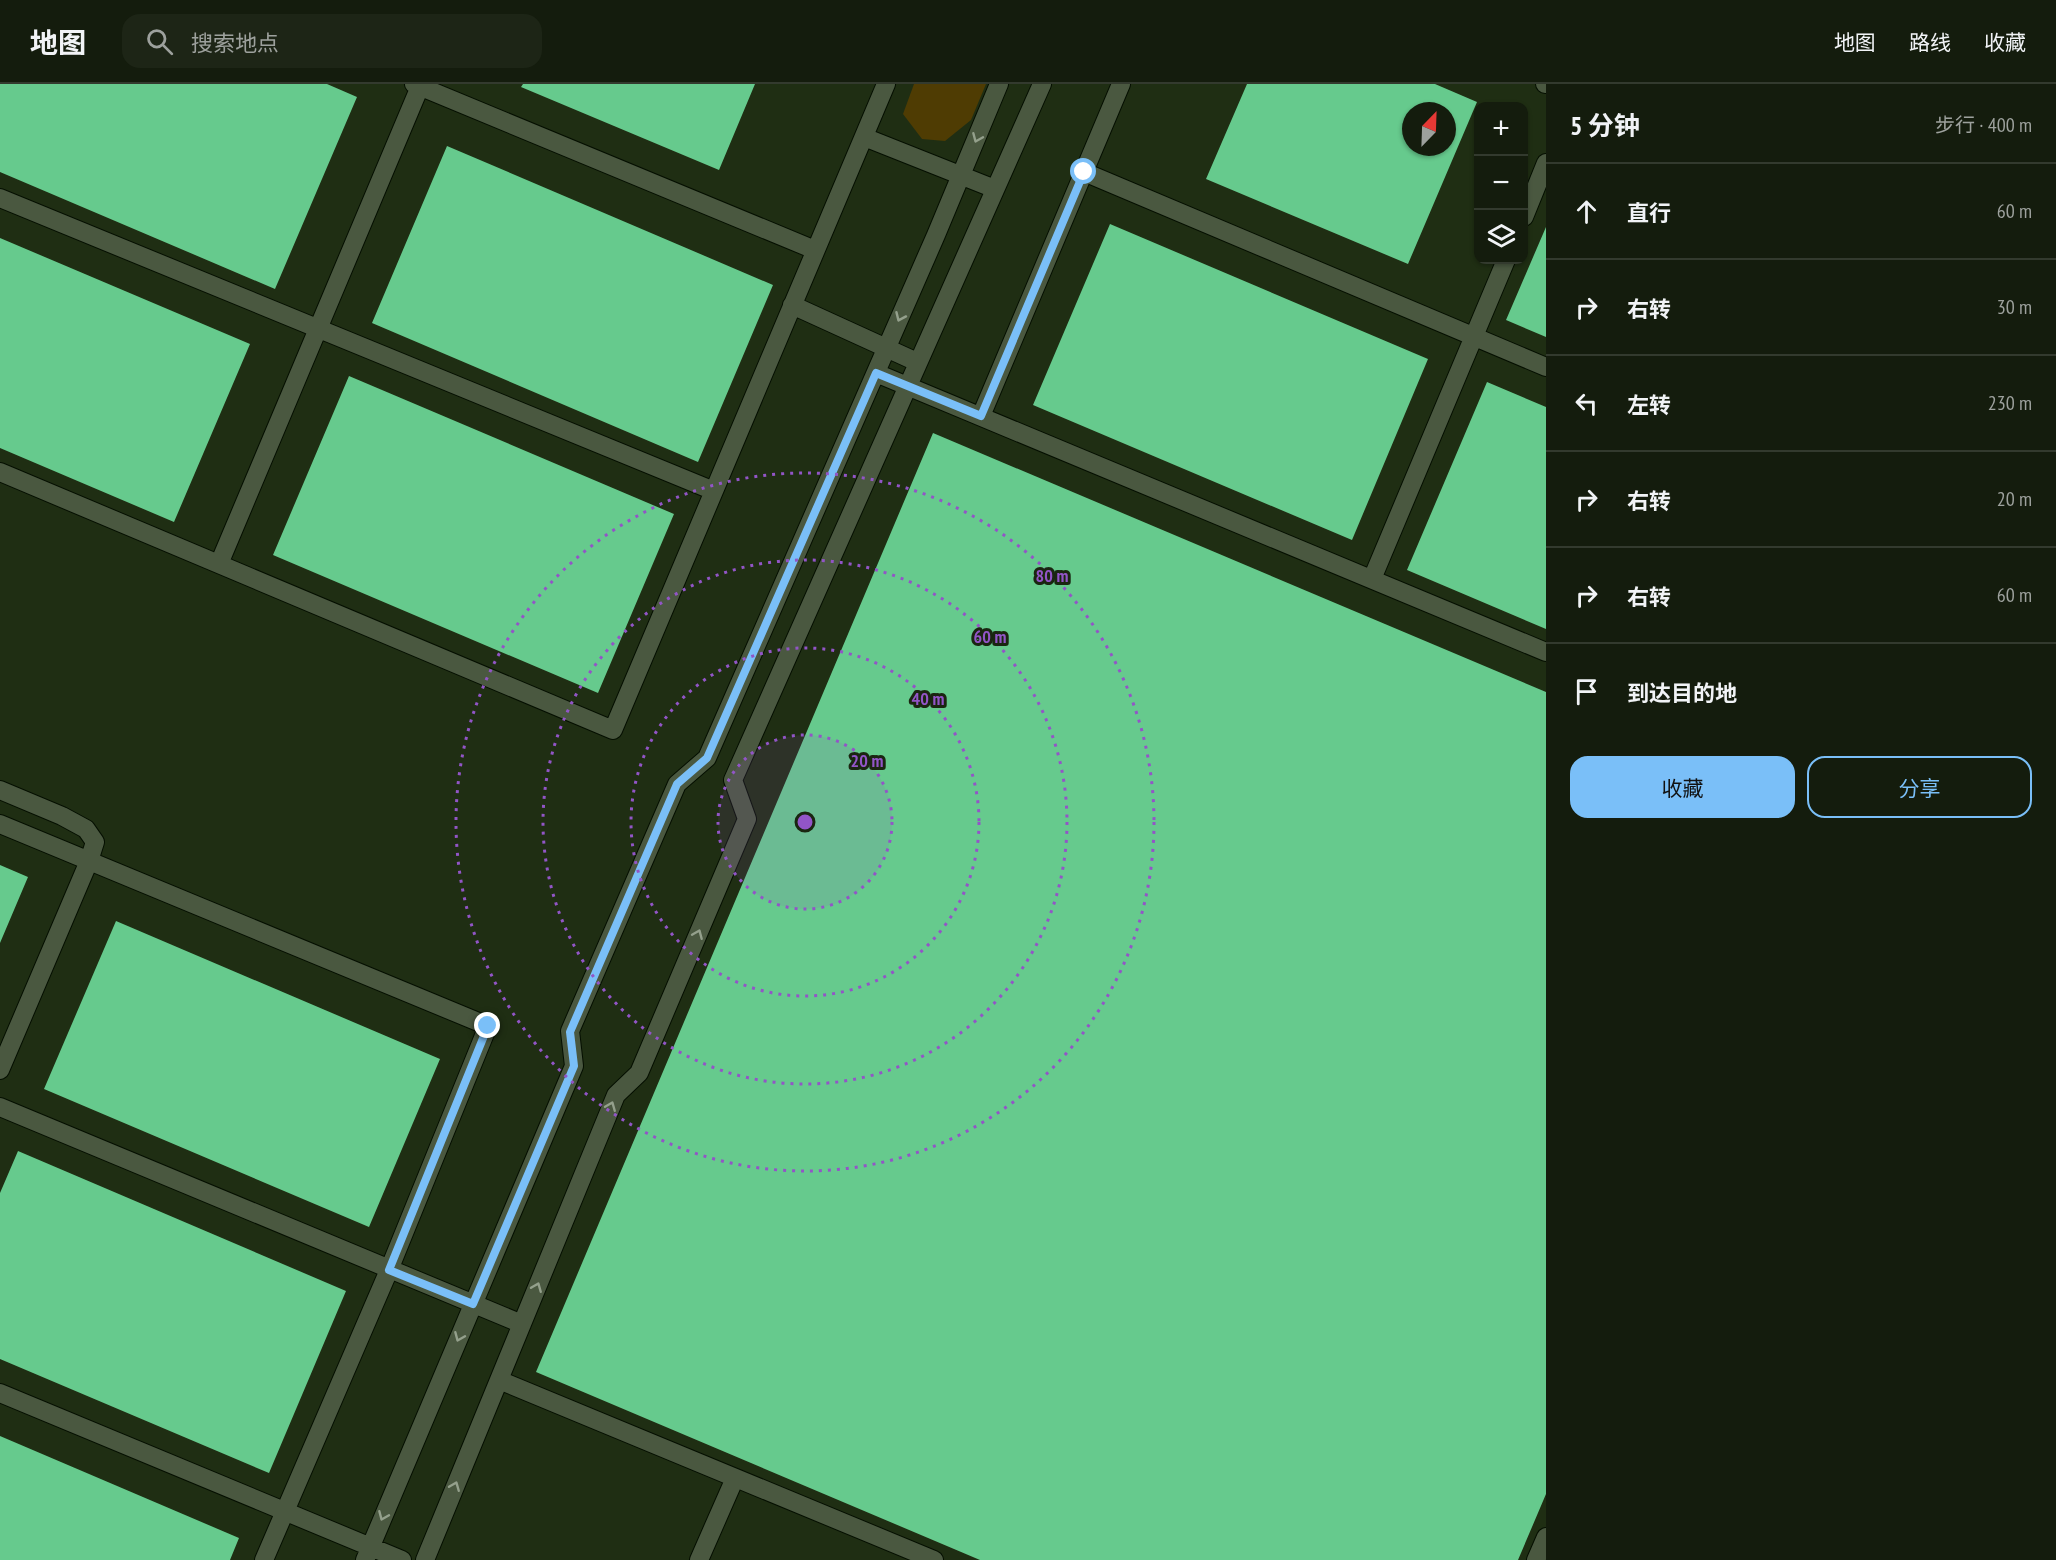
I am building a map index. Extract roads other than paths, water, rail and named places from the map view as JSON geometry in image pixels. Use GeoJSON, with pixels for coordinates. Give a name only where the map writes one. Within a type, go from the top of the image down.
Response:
{"type":"FeatureCollection","features":[{"type":"Feature","properties":{"kind":"lane"},"geometry":{"type":"LineString","coordinates":[[0,472],[613,730],[886,84]]}},
{"type":"Feature","properties":{"kind":"lane"},"geometry":{"type":"LineString","coordinates":[[367,1553],[574,1066],[570,1032],[677,784],[707,758],[887,348],[999,84]]}},
{"type":"Feature","properties":{"kind":"lane"},"geometry":{"type":"LineString","coordinates":[[425,1560],[616,1095],[639,1072],[747,819],[733,780],[1042,84]]}},
{"type":"Feature","properties":{"kind":"lane"},"geometry":{"type":"LineString","coordinates":[[981,416],[1121,84]]}},
{"type":"Feature","properties":{"kind":"lane"},"geometry":{"type":"LineString","coordinates":[[219,564],[418,85],[816,250]]}},
{"type":"Feature","properties":{"kind":"lane"},"geometry":{"type":"LineString","coordinates":[[864,137],[995,189]]}},
{"type":"Feature","properties":{"kind":"lane"},"geometry":{"type":"LineString","coordinates":[[1527,210],[1546,164]]}},
{"type":"Feature","properties":{"kind":"lane"},"geometry":{"type":"LineString","coordinates":[[1084,172],[1546,367]]}},
{"type":"Feature","properties":{"kind":"lane"},"geometry":{"type":"LineString","coordinates":[[0,198],[714,491]]}},
{"type":"Feature","properties":{"kind":"lane"},"geometry":{"type":"LineString","coordinates":[[1372,579],[1504,264]]}},
{"type":"Feature","properties":{"kind":"lane"},"geometry":{"type":"LineString","coordinates":[[792,305],[917,362]]}},
{"type":"Feature","properties":{"kind":"lane"},"geometry":{"type":"LineString","coordinates":[[876,373],[1546,652]]}},
{"type":"Feature","properties":{"kind":"lane"},"geometry":{"type":"LineString","coordinates":[[0,790],[87,829],[95,842],[0,1070]]}},
{"type":"Feature","properties":{"kind":"lane"},"geometry":{"type":"LineString","coordinates":[[0,824],[488,1026],[389,1270],[264,1560]]}},
{"type":"Feature","properties":{"kind":"lane"},"geometry":{"type":"LineString","coordinates":[[0,1107],[522,1324]]}},
{"type":"Feature","properties":{"kind":"lane"},"geometry":{"type":"LineString","coordinates":[[499,1380],[934,1560]]}},
{"type":"Feature","properties":{"kind":"lane"},"geometry":{"type":"LineString","coordinates":[[0,1393],[285,1511],[367,1553],[402,1560]]}},
{"type":"Feature","properties":{"kind":"lane"},"geometry":{"type":"LineString","coordinates":[[699,1560],[735,1478]]}},
{"type":"Feature","properties":{"kind":"lane"},"geometry":{"type":"LineString","coordinates":[[1536,1560],[1546,1537]]}}]}
